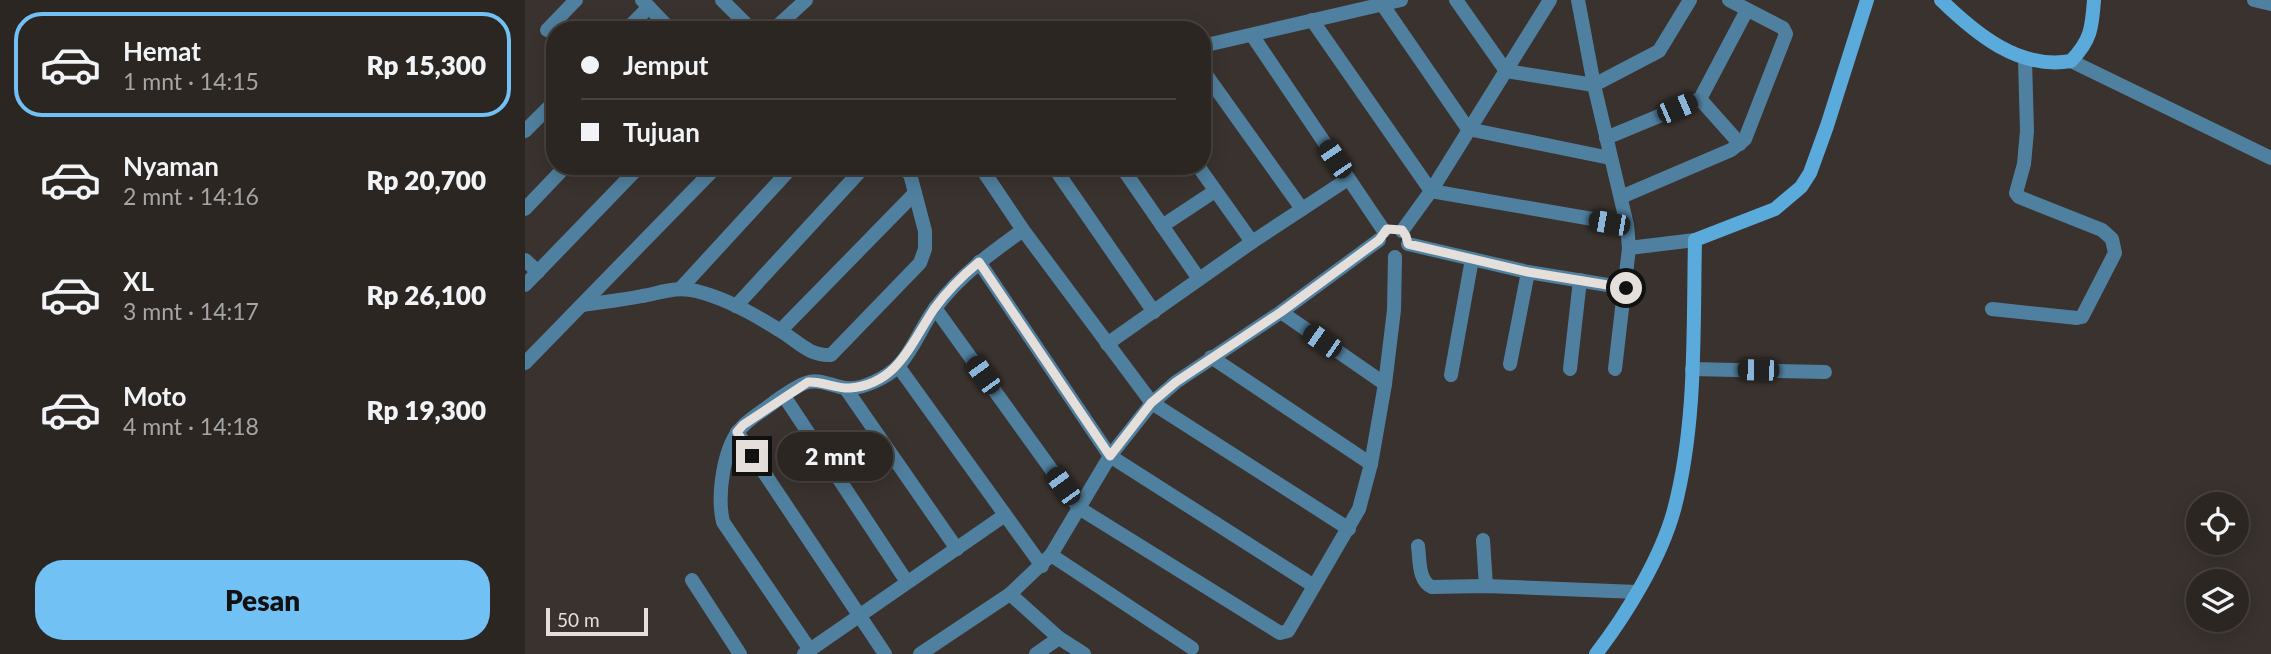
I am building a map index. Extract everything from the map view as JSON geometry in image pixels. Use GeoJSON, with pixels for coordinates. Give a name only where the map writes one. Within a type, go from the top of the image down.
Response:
{"type":"FeatureCollection","features":[{"type":"Feature","properties":{"kind":"street"},"geometry":{"type":"LineString","coordinates":[[556,21],[576,0]]}},
{"type":"Feature","properties":{"kind":"street"},"geometry":{"type":"LineString","coordinates":[[722,0],[743,21]]}},
{"type":"Feature","properties":{"kind":"street"},"geometry":{"type":"LineString","coordinates":[[1211,44],[1401,0]]}},
{"type":"Feature","properties":{"kind":"street"},"geometry":{"type":"LineString","coordinates":[[1457,0],[1506,71],[1594,85],[1659,51],[1690,0]]}},
{"type":"Feature","properties":{"kind":"street"},"geometry":{"type":"LineString","coordinates":[[1252,35],[1349,179],[1382,236],[1379,246],[1384,255],[1395,257],[1404,252],[1405,237],[1431,191],[1550,0]]}},
{"type":"Feature","properties":{"kind":"street"},"geometry":{"type":"LineString","coordinates":[[1578,0],[1594,85],[1627,225],[1629,248],[1626,288],[1615,369]]}},
{"type":"Feature","properties":{"kind":"street"},"geometry":{"type":"LineString","coordinates":[[1621,197],[1740,144],[1750,126],[1786,34],[1783,28],[1729,0]]}},
{"type":"Feature","properties":{"kind":"street"},"geometry":{"type":"LineString","coordinates":[[1629,248],[1695,240],[1775,209],[1801,187],[1810,173],[1827,126],[1867,0]]}},
{"type":"Feature","properties":{"kind":"street"},"geometry":{"type":"LineString","coordinates":[[1941,0],[1984,38],[2025,59],[2051,63],[2071,61],[2271,158]]}},
{"type":"Feature","properties":{"kind":"street"},"geometry":{"type":"LineString","coordinates":[[2071,61],[2088,41],[2094,0]]}},
{"type":"Feature","properties":{"kind":"street"},"geometry":{"type":"LineString","coordinates":[[2254,0],[2271,4]]}},
{"type":"Feature","properties":{"kind":"street"},"geometry":{"type":"LineString","coordinates":[[782,21],[803,1]]}},
{"type":"Feature","properties":{"kind":"street"},"geometry":{"type":"LineString","coordinates":[[633,21],[645,4],[662,21]]}},
{"type":"Feature","properties":{"kind":"street"},"geometry":{"type":"LineString","coordinates":[[1383,4],[1468,130],[1610,158]]}},
{"type":"Feature","properties":{"kind":"street"},"geometry":{"type":"LineString","coordinates":[[1606,138],[1700,99],[1747,10]]}},
{"type":"Feature","properties":{"kind":"street"},"geometry":{"type":"LineString","coordinates":[[1312,20],[1431,191],[1627,225]]}},
{"type":"Feature","properties":{"kind":"street"},"geometry":{"type":"LineString","coordinates":[[1992,309],[2082,317],[2115,253],[2112,239],[2102,230],[2019,197],[2016,193],[2024,164],[2027,131],[2025,59]]}},
{"type":"Feature","properties":{"kind":"street"},"geometry":{"type":"LineString","coordinates":[[1211,82],[1302,209]]}},
{"type":"Feature","properties":{"kind":"street"},"geometry":{"type":"LineString","coordinates":[[1700,99],[1740,144]]}},
{"type":"Feature","properties":{"kind":"street"},"geometry":{"type":"LineString","coordinates":[[525,131],[546,110]]}},
{"type":"Feature","properties":{"kind":"street"},"geometry":{"type":"LineString","coordinates":[[525,209],[557,175]]}},
{"type":"Feature","properties":{"kind":"street"},"geometry":{"type":"LineString","coordinates":[[525,285],[631,175]]}},
{"type":"Feature","properties":{"kind":"street"},"geometry":{"type":"LineString","coordinates":[[525,363],[708,175]]}},
{"type":"Feature","properties":{"kind":"street"},"geometry":{"type":"LineString","coordinates":[[681,288],[785,175]]}},
{"type":"Feature","properties":{"kind":"street"},"geometry":{"type":"LineString","coordinates":[[736,306],[857,175]]}},
{"type":"Feature","properties":{"kind":"street"},"geometry":{"type":"LineString","coordinates":[[583,305],[681,288],[698,291],[736,306],[781,331],[811,353],[831,355],[840,349],[920,263],[925,249],[925,232],[910,175]]}},
{"type":"Feature","properties":{"kind":"street"},"geometry":{"type":"LineString","coordinates":[[986,175],[1023,230],[1151,403],[1349,529]]}},
{"type":"Feature","properties":{"kind":"street"},"geometry":{"type":"LineString","coordinates":[[1059,175],[1154,312]]}},
{"type":"Feature","properties":{"kind":"street"},"geometry":{"type":"LineString","coordinates":[[1127,175],[1199,279]]}},
{"type":"Feature","properties":{"kind":"street"},"geometry":{"type":"LineString","coordinates":[[1204,175],[1252,242]]}},
{"type":"Feature","properties":{"kind":"street"},"geometry":{"type":"LineString","coordinates":[[1107,344],[1252,242],[1349,179]]}},
{"type":"Feature","properties":{"kind":"street"},"geometry":{"type":"LineString","coordinates":[[1162,226],[1215,191]]}},
{"type":"Feature","properties":{"kind":"street"},"geometry":{"type":"LineString","coordinates":[[781,331],[915,192]]}},
{"type":"Feature","properties":{"kind":"street"},"geometry":{"type":"LineString","coordinates":[[920,654],[1010,594],[1047,560],[1110,456],[1151,403],[1211,357],[1281,312],[1392,228],[1405,237],[1472,258],[1528,272],[1626,288]]}},
{"type":"Feature","properties":{"kind":"street"},"geometry":{"type":"LineString","coordinates":[[1005,515],[807,652],[723,522],[720,508],[723,468],[737,432],[743,425],[808,382],[846,388],[873,382],[898,366],[935,308],[958,280],[1023,230]]}},
{"type":"Feature","properties":{"kind":"street"},"geometry":{"type":"LineString","coordinates":[[1596,654],[1637,592],[1663,544],[1674,510],[1687,440],[1692,369],[1695,240]]}},
{"type":"Feature","properties":{"kind":"street"},"geometry":{"type":"LineString","coordinates":[[935,308],[1079,508],[1280,633],[1287,631],[1359,509],[1371,464],[1384,384],[1394,310],[1395,257]]}},
{"type":"Feature","properties":{"kind":"street"},"geometry":{"type":"LineString","coordinates":[[1451,375],[1472,258]]}},
{"type":"Feature","properties":{"kind":"street"},"geometry":{"type":"LineString","coordinates":[[525,260],[538,272]]}},
{"type":"Feature","properties":{"kind":"street"},"geometry":{"type":"LineString","coordinates":[[979,262],[1110,456],[1314,586]]}},
{"type":"Feature","properties":{"kind":"street"},"geometry":{"type":"LineString","coordinates":[[1510,364],[1528,272]]}},
{"type":"Feature","properties":{"kind":"street"},"geometry":{"type":"LineString","coordinates":[[1570,369],[1580,280]]}},
{"type":"Feature","properties":{"kind":"street"},"geometry":{"type":"LineString","coordinates":[[1281,312],[1384,384]]}},
{"type":"Feature","properties":{"kind":"street"},"geometry":{"type":"LineString","coordinates":[[1211,357],[1371,464]]}},
{"type":"Feature","properties":{"kind":"street"},"geometry":{"type":"LineString","coordinates":[[898,366],[1005,515],[1047,560],[1192,648]]}},
{"type":"Feature","properties":{"kind":"street"},"geometry":{"type":"LineString","coordinates":[[1692,369],[1825,372]]}},
{"type":"Feature","properties":{"kind":"street"},"geometry":{"type":"LineString","coordinates":[[846,388],[957,549]]}},
{"type":"Feature","properties":{"kind":"street"},"geometry":{"type":"LineString","coordinates":[[784,396],[907,582]]}},
{"type":"Feature","properties":{"kind":"street"},"geometry":{"type":"LineString","coordinates":[[737,432],[885,654]]}},
{"type":"Feature","properties":{"kind":"street"},"geometry":{"type":"LineString","coordinates":[[1483,540],[1486,586]]}},
{"type":"Feature","properties":{"kind":"street"},"geometry":{"type":"LineString","coordinates":[[1418,546],[1423,579],[1426,585],[1432,587],[1486,586],[1637,592]]}},
{"type":"Feature","properties":{"kind":"street"},"geometry":{"type":"LineString","coordinates":[[692,580],[740,654]]}},
{"type":"Feature","properties":{"kind":"street"},"geometry":{"type":"LineString","coordinates":[[1010,594],[1059,638],[1084,654]]}},
{"type":"Feature","properties":{"kind":"street"},"geometry":{"type":"LineString","coordinates":[[1036,654],[1059,638]]}},
{"type":"Feature","properties":{"kind":"route"},"geometry":{"type":"LineString","coordinates":[[752,456],[737,432],[743,425],[808,382],[846,388],[859,387],[873,382],[898,366],[935,308],[958,280],[979,262],[1110,456],[1151,403],[1176,382],[1281,312],[1379,240],[1387,229],[1402,230],[1408,244],[1528,272],[1626,288]]}}]}
